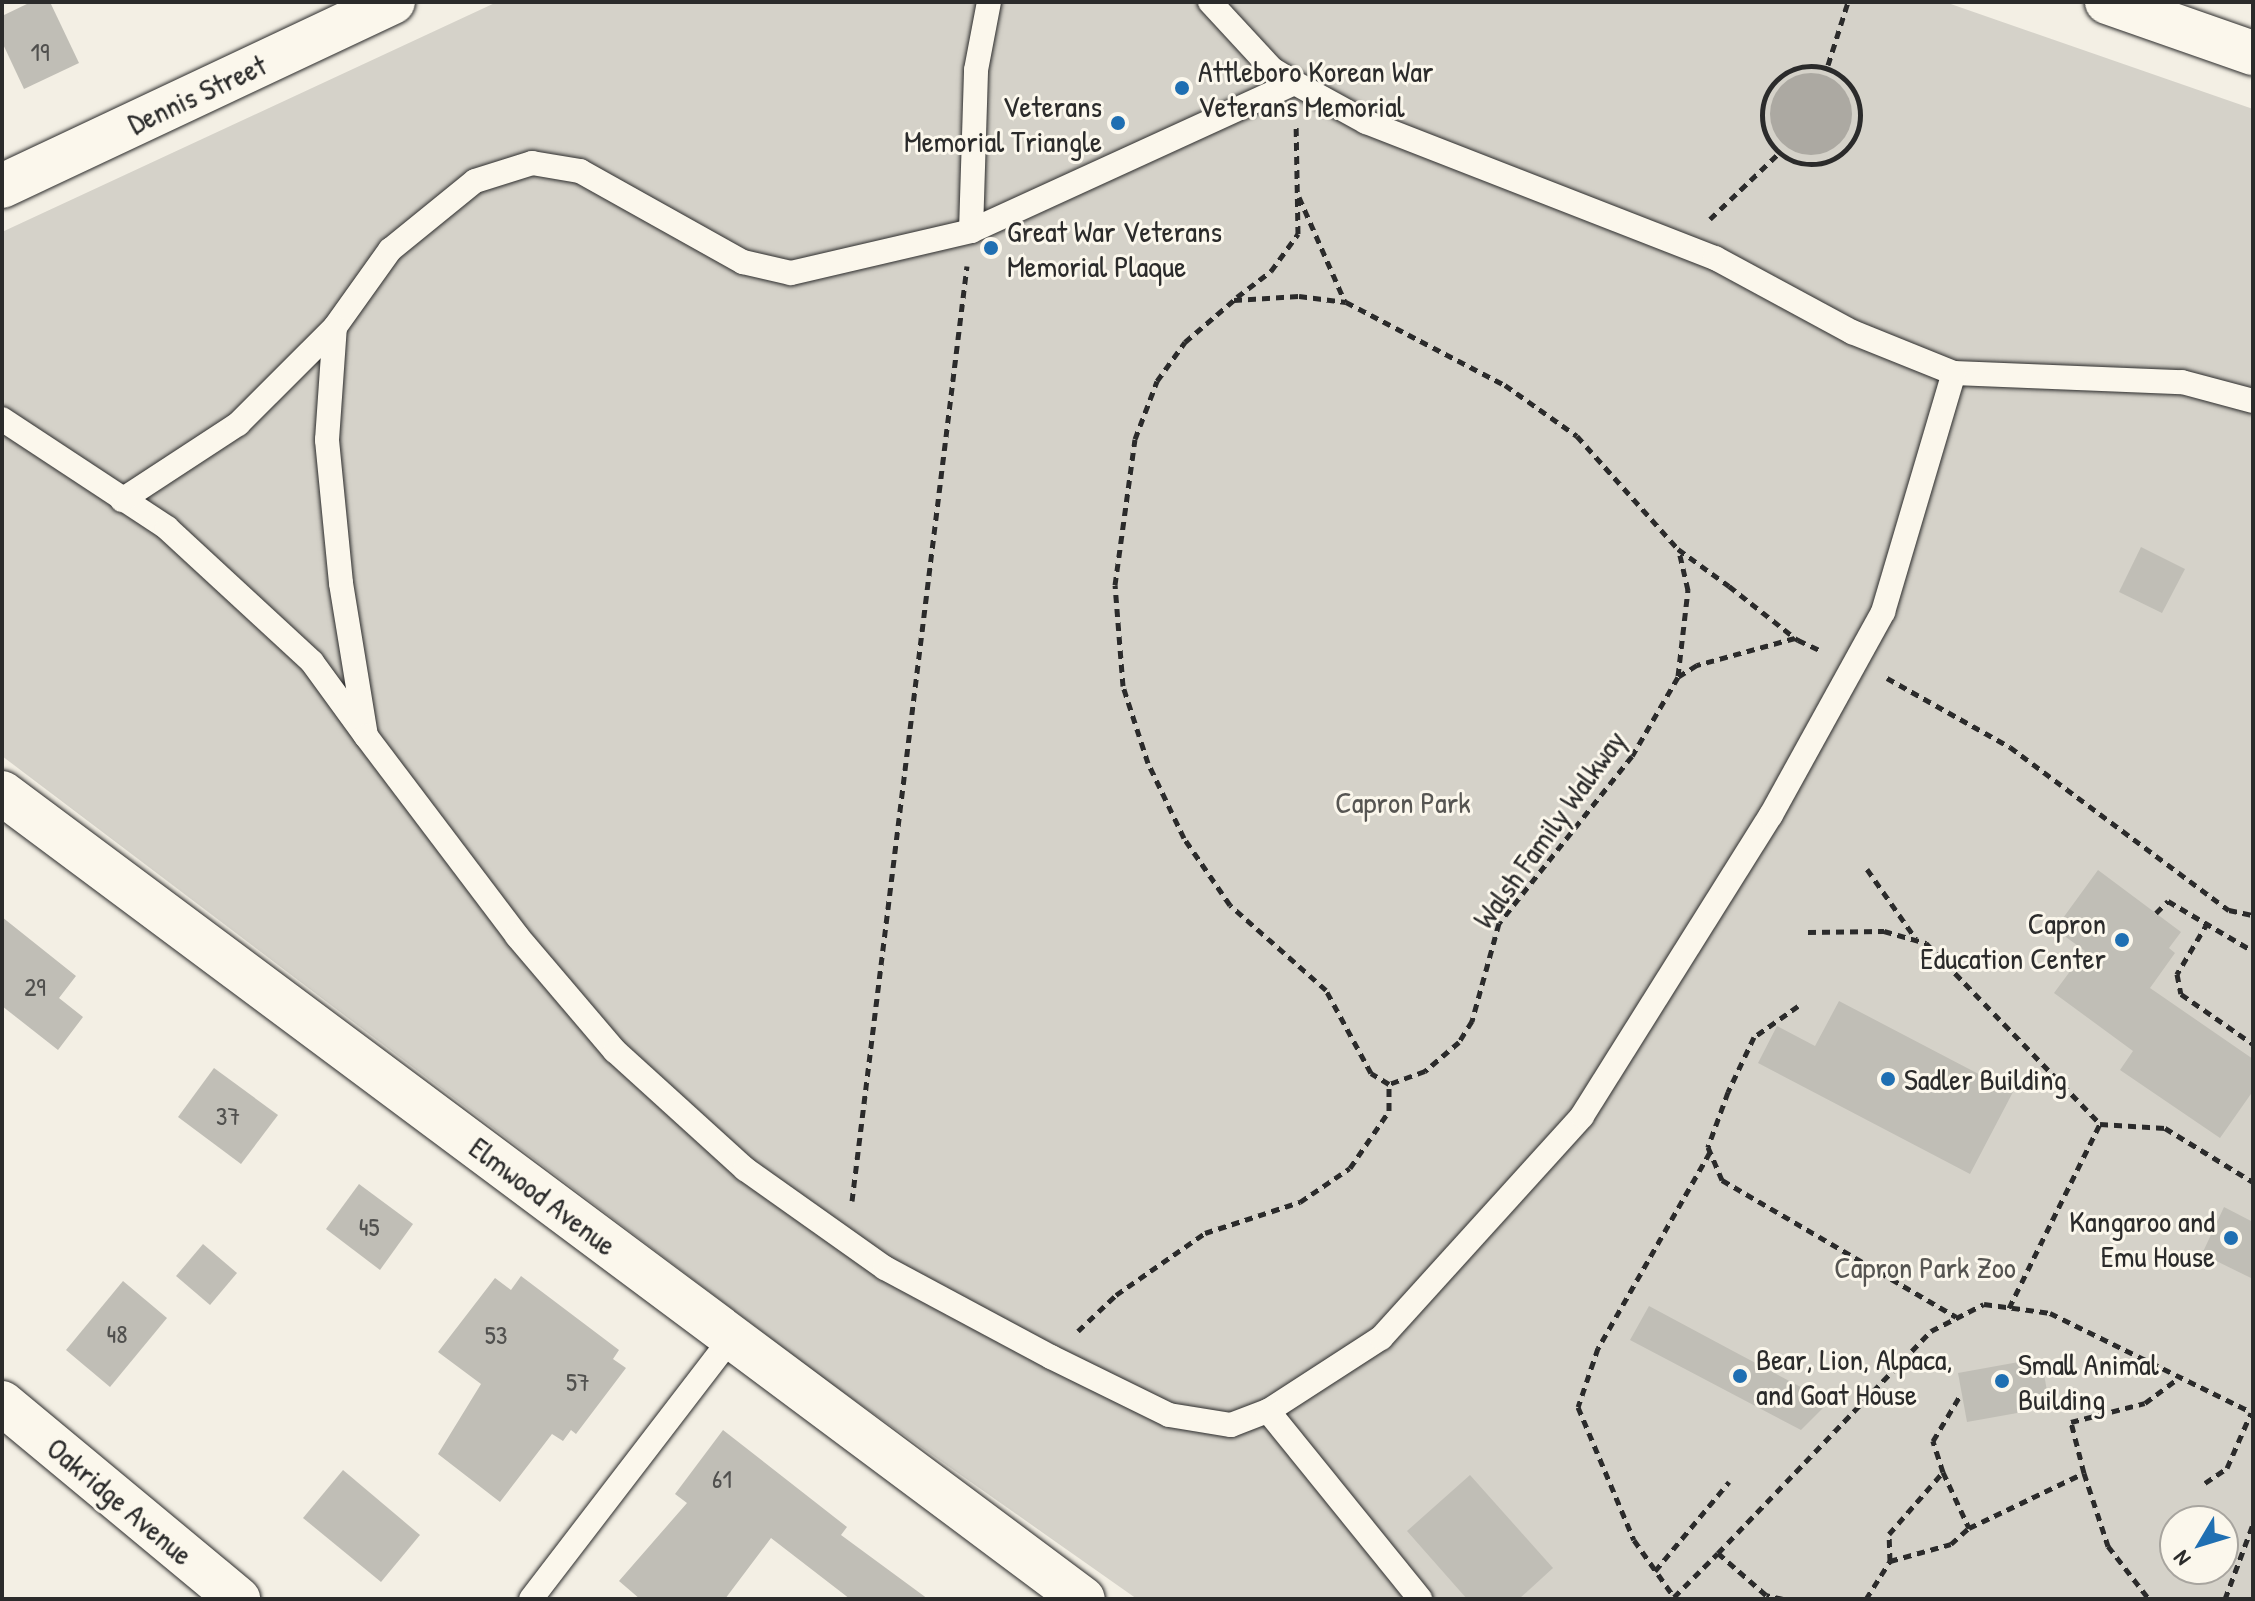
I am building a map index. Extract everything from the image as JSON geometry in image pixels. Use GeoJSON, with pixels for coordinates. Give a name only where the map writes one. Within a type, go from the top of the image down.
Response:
{"type":"FeatureCollection","features":[{"type":"Feature","properties":{"kind":"main road","name":"Dennis Street"},"geometry":{"type":"LineString","coordinates":[[2,186],[393,2]]}},
{"type":"Feature","properties":{"kind":"main road"},"geometry":{"type":"LineString","coordinates":[[2107,2],[2253,53]]}},
{"type":"Feature","properties":{"kind":"main road","name":"Elmwood Avenue"},"geometry":{"type":"LineString","coordinates":[[2,793],[1083,1599]]}},
{"type":"Feature","properties":{"kind":"main road","name":"Oakridge Avenue"},"geometry":{"type":"LineString","coordinates":[[2,1403],[238,1599]]}},
{"type":"Feature","properties":{"kind":"lane"},"geometry":{"type":"LineString","coordinates":[[971,231],[976,70],[989,2]]}},
{"type":"Feature","properties":{"kind":"lane"},"geometry":{"type":"LineString","coordinates":[[1210,2],[1273,70],[1366,122],[1682,244],[1852,332],[1954,373],[2182,382],[2253,401]]}},
{"type":"Feature","properties":{"kind":"lane"},"geometry":{"type":"LineString","coordinates":[[122,500],[238,424],[335,327],[390,250],[475,181],[532,163],[580,171],[743,262],[791,273],[971,231],[1295,83]]}},
{"type":"Feature","properties":{"kind":"lane"},"geometry":{"type":"LineString","coordinates":[[335,327],[327,440],[341,583],[366,736]]}},
{"type":"Feature","properties":{"kind":"lane"},"geometry":{"type":"LineString","coordinates":[[2,419],[167,528],[263,613],[312,662],[517,936],[615,1051],[745,1169],[846,1241],[1051,1357],[1169,1415],[1231,1425],[1268,1411],[1381,1338],[1582,1116],[1771,815],[1883,612],[1954,373]]}},
{"type":"Feature","properties":{"kind":"lane"},"geometry":{"type":"LineString","coordinates":[[531,1599],[732,1337]]}},
{"type":"Feature","properties":{"kind":"lane"},"geometry":{"type":"LineString","coordinates":[[1268,1411],[1420,1599]]}},
{"type":"Feature","properties":{"kind":"path"},"geometry":{"type":"LineString","coordinates":[[1828,65],[1848,2]]}},
{"type":"Feature","properties":{"kind":"path"},"geometry":{"type":"LineString","coordinates":[[1828,65],[1857,97],[1863,118],[1854,136],[1838,155],[1814,166],[1779,153],[1759,114],[1767,93],[1796,69],[1828,65]]}},
{"type":"Feature","properties":{"kind":"path"},"geometry":{"type":"LineString","coordinates":[[1051,1357],[1116,1295],[1205,1233],[1300,1202],[1350,1168],[1389,1111],[1389,1084],[1371,1073],[1326,990],[1230,905],[1184,838],[1148,763],[1123,686],[1115,585],[1135,439],[1157,381],[1185,342],[1271,271],[1298,234],[1295,83]]}},
{"type":"Feature","properties":{"kind":"path"},"geometry":{"type":"LineString","coordinates":[[1682,244],[1779,153]]}},
{"type":"Feature","properties":{"kind":"path"},"geometry":{"type":"LineString","coordinates":[[1297,193],[1346,302]]}},
{"type":"Feature","properties":{"kind":"path"},"geometry":{"type":"LineString","coordinates":[[846,1241],[971,231]]}},
{"type":"Feature","properties":{"kind":"path"},"geometry":{"type":"LineString","coordinates":[[1234,300],[1299,296],[1346,302],[1505,385],[1577,436],[1678,549],[1795,638],[1912,688],[2010,747],[2229,910],[2253,915]]}},
{"type":"Feature","properties":{"kind":"path"},"geometry":{"type":"LineString","coordinates":[[1678,549],[1688,590],[1678,677]]}},
{"type":"Feature","properties":{"kind":"path"},"geometry":{"type":"LineString","coordinates":[[1678,677],[1697,665],[1795,638]]}},
{"type":"Feature","properties":{"kind":"path","name":"Walsh Family Walkway"},"geometry":{"type":"LineString","coordinates":[[1389,1084],[1425,1071],[1459,1042],[1472,1021],[1499,923],[1632,756],[1678,677]]}},
{"type":"Feature","properties":{"kind":"path"},"geometry":{"type":"LineString","coordinates":[[1867,869],[1917,940],[1970,982],[2011,1034],[2100,1124],[2165,1128],[2253,1182]]}},
{"type":"Feature","properties":{"kind":"path"},"geometry":{"type":"LineString","coordinates":[[2156,913],[2168,901],[2253,951]]}},
{"type":"Feature","properties":{"kind":"path"},"geometry":{"type":"LineString","coordinates":[[2208,922],[2177,974],[2181,994],[2253,1044]]}},
{"type":"Feature","properties":{"kind":"path"},"geometry":{"type":"LineString","coordinates":[[1808,932],[1884,931],[1917,940]]}},
{"type":"Feature","properties":{"kind":"path"},"geometry":{"type":"LineString","coordinates":[[1798,1006],[1754,1037],[1728,1092],[1710,1152],[1598,1348],[1578,1407],[1634,1540],[1675,1598],[1931,1331],[1984,1304],[2050,1313],[2252,1413],[2227,1468],[2205,1483]]}},
{"type":"Feature","properties":{"kind":"path"},"geometry":{"type":"LineString","coordinates":[[2009,1308],[2100,1124]]}},
{"type":"Feature","properties":{"kind":"path"},"geometry":{"type":"LineString","coordinates":[[1710,1152],[1722,1180],[1956,1318]]}},
{"type":"Feature","properties":{"kind":"path"},"geometry":{"type":"LineString","coordinates":[[2149,1599],[2108,1546],[2071,1422],[2145,1403],[2180,1377]]}},
{"type":"Feature","properties":{"kind":"path"},"geometry":{"type":"LineString","coordinates":[[1961,1394],[1933,1441],[1943,1472],[1969,1528]]}},
{"type":"Feature","properties":{"kind":"path"},"geometry":{"type":"LineString","coordinates":[[1866,1599],[1890,1561],[1889,1534],[1943,1472]]}},
{"type":"Feature","properties":{"kind":"path"},"geometry":{"type":"LineString","coordinates":[[1890,1561],[1951,1544],[1969,1528],[2084,1473]]}},
{"type":"Feature","properties":{"kind":"path"},"geometry":{"type":"LineString","coordinates":[[1655,1571],[1729,1482]]}},
{"type":"Feature","properties":{"kind":"path"},"geometry":{"type":"LineString","coordinates":[[2225,1599],[2253,1524]]}},
{"type":"Feature","properties":{"kind":"path"},"geometry":{"type":"LineString","coordinates":[[1718,1553],[1766,1595],[1783,1599]]}},
{"type":"Feature","properties":{"kind":"green space","name":"Capron Park"},"geometry":{"type":"Polygon","coordinates":[[[497,2],[1945,2],[2253,109],[2253,1599],[1137,1599],[830,1383],[2,756],[2,232],[497,2]]]}},
{"type":"Feature","properties":{"kind":"shaded area"},"geometry":{"type":"Polygon","coordinates":[[[1803,73],[1819,73],[1834,80],[1845,91],[1852,114],[1849,130],[1840,143],[1819,155],[1803,155],[1788,148],[1777,137],[1770,122],[1770,106],[1777,91],[1788,80],[1803,73]]]}},
{"type":"Feature","properties":{"kind":"building"},"geometry":{"type":"Polygon","coordinates":[[[31,2],[50,2],[79,63],[24,89],[2,42],[2,16],[31,2]]]}},
{"type":"Feature","properties":{"kind":"building"},"geometry":{"type":"Polygon","coordinates":[[[2141,547],[2185,569],[2162,613],[2119,592],[2141,547]]]}},
{"type":"Feature","properties":{"kind":"building"},"geometry":{"type":"Polygon","coordinates":[[[2098,870],[2181,932],[2169,948],[2175,953],[2150,988],[2253,1059],[2253,1091],[2220,1138],[2120,1070],[2133,1051],[2054,993],[2085,951],[2055,929],[2098,870]]]}},
{"type":"Feature","properties":{"kind":"building"},"geometry":{"type":"Polygon","coordinates":[[[2,917],[76,976],[59,998],[83,1017],[58,1050],[2,1006],[2,917]]]}},
{"type":"Feature","properties":{"kind":"building","name":"Sadler Building"},"geometry":{"type":"Polygon","coordinates":[[[1839,1001],[2013,1092],[1970,1174],[1758,1063],[1777,1026],[1815,1046],[1839,1001]]]}},
{"type":"Feature","properties":{"kind":"building"},"geometry":{"type":"Polygon","coordinates":[[[214,1068],[278,1115],[241,1164],[178,1117],[214,1068]]]}},
{"type":"Feature","properties":{"kind":"building"},"geometry":{"type":"Polygon","coordinates":[[[359,1184],[413,1224],[380,1270],[326,1229],[359,1184]]]}},
{"type":"Feature","properties":{"kind":"building","name":"Kangaroo and Emu House"},"geometry":{"type":"Polygon","coordinates":[[[2224,1207],[2253,1222],[2253,1279],[2202,1254],[2224,1207]]]}},
{"type":"Feature","properties":{"kind":"building"},"geometry":{"type":"Polygon","coordinates":[[[203,1244],[237,1273],[210,1305],[176,1276],[203,1244]]]}},
{"type":"Feature","properties":{"kind":"building"},"geometry":{"type":"Polygon","coordinates":[[[521,1276],[619,1350],[613,1359],[626,1368],[576,1434],[571,1430],[563,1441],[552,1434],[500,1502],[438,1454],[481,1384],[438,1352],[495,1278],[511,1290],[521,1276]]]}},
{"type":"Feature","properties":{"kind":"building"},"geometry":{"type":"Polygon","coordinates":[[[123,1281],[167,1318],[110,1387],[66,1350],[123,1281]]]}},
{"type":"Feature","properties":{"kind":"building","name":"Bear, Lion, Alpaca, and Goat House"},"geometry":{"type":"Polygon","coordinates":[[[1649,1306],[1829,1402],[1801,1430],[1630,1340],[1649,1306]]]}},
{"type":"Feature","properties":{"kind":"building","name":"Small Animal Building"},"geometry":{"type":"Polygon","coordinates":[[[2041,1358],[2050,1407],[1967,1422],[1958,1373],[2041,1358]]]}},
{"type":"Feature","properties":{"kind":"building"},"geometry":{"type":"Polygon","coordinates":[[[723,1430],[847,1527],[841,1535],[928,1599],[850,1599],[771,1538],[725,1599],[640,1599],[619,1581],[687,1503],[675,1494],[723,1430]]]}},
{"type":"Feature","properties":{"kind":"building"},"geometry":{"type":"Polygon","coordinates":[[[343,1470],[420,1535],[381,1582],[303,1518],[343,1470]]]}},
{"type":"Feature","properties":{"kind":"building"},"geometry":{"type":"Polygon","coordinates":[[[1470,1475],[1553,1568],[1519,1599],[1467,1599],[1407,1531],[1470,1475]]]}},
{"type":"Feature","properties":{"kind":"place","name":"Attleboro Korean War Veterans Memorial"},"geometry":{"type":"Point","coordinates":[1182,88]}},
{"type":"Feature","properties":{"kind":"place","name":"Veterans Memorial Triangle"},"geometry":{"type":"Point","coordinates":[1118,123]}},
{"type":"Feature","properties":{"kind":"place","name":"Great War Veterans Memorial Plaque"},"geometry":{"type":"Point","coordinates":[991,248]}},
{"type":"Feature","properties":{"kind":"place","name":"Capron Education Center"},"geometry":{"type":"Point","coordinates":[2122,940]}},
{"type":"Feature","properties":{"kind":"place","name":"Sadler Building"},"geometry":{"type":"Point","coordinates":[1888,1079]}},
{"type":"Feature","properties":{"kind":"place","name":"Kangaroo and Emu House"},"geometry":{"type":"Point","coordinates":[2231,1238]}},
{"type":"Feature","properties":{"kind":"place","name":"Bear, Lion, Alpaca, and Goat House"},"geometry":{"type":"Point","coordinates":[1740,1376]}},
{"type":"Feature","properties":{"kind":"place","name":"Small Animal Building"},"geometry":{"type":"Point","coordinates":[2002,1381]}},
{"type":"Feature","properties":{"kind":"park label","name":"Capron Park Zoo"},"geometry":{"type":"Point","coordinates":[1925,1267]}}]}
